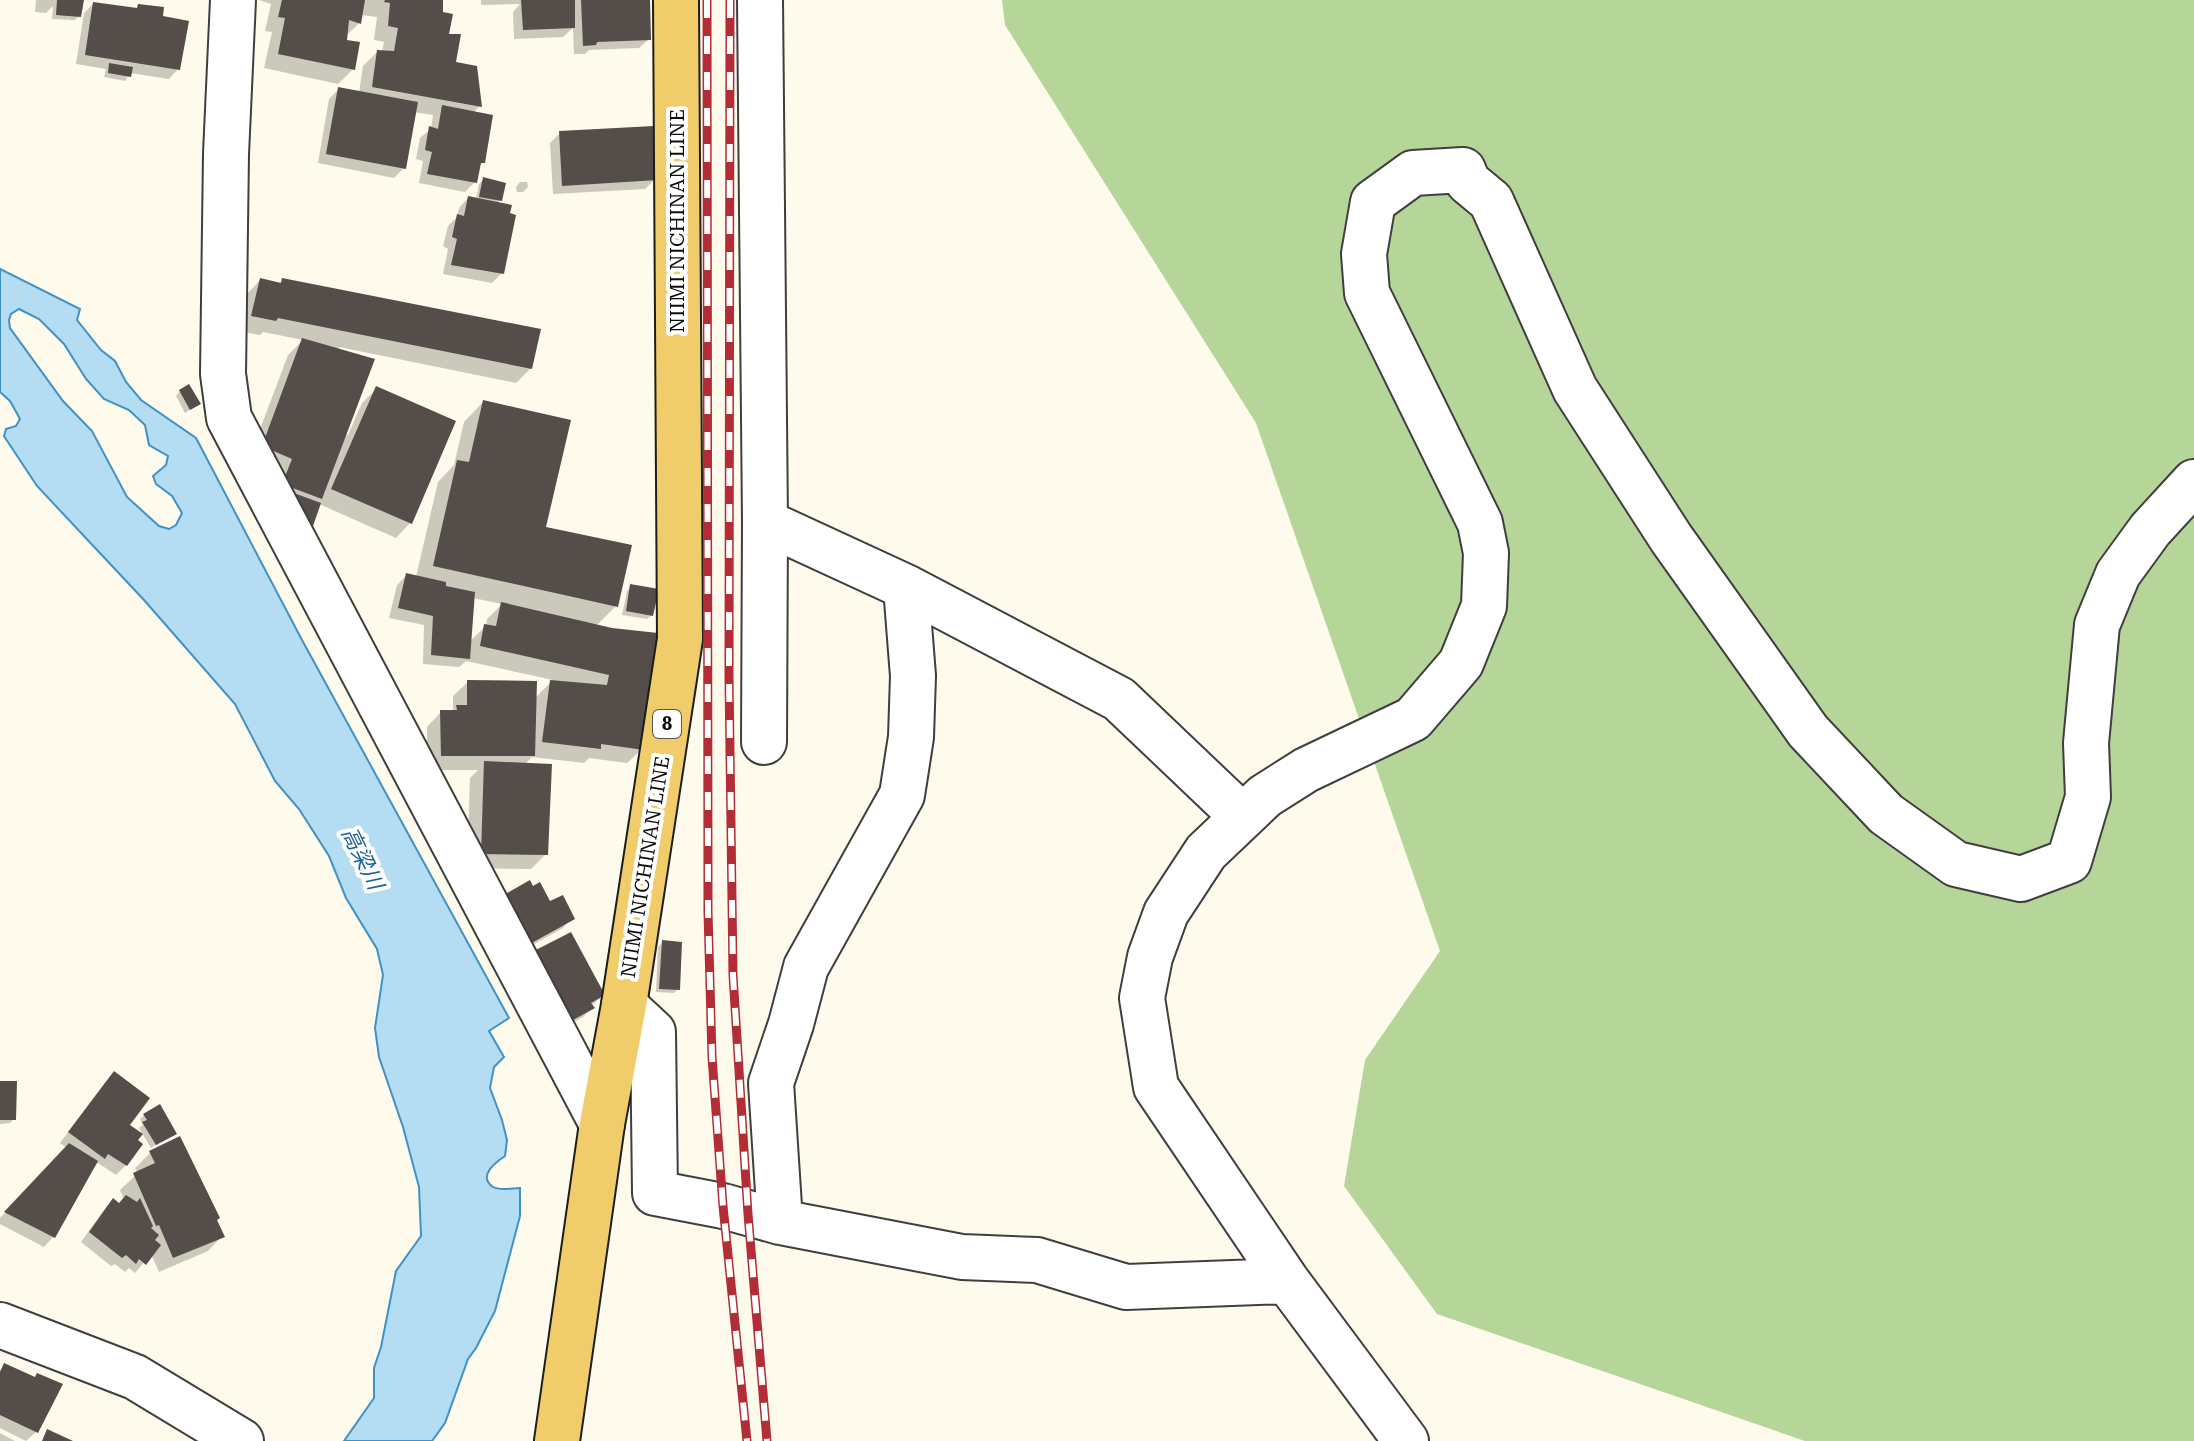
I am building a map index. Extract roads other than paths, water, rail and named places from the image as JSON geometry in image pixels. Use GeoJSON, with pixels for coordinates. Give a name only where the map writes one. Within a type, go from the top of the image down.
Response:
{"type":"FeatureCollection","features":[{"type":"Feature","properties":{"kind":"main road","name":"NIIMI NICHINAN LINE"},"geometry":{"type":"LineString","coordinates":[[557,1441],[602,1124],[624,1005],[680,639],[676,0]]}},
{"type":"Feature","properties":{"kind":"street"},"geometry":{"type":"LineString","coordinates":[[233,0],[226,154],[223,348],[229,418],[602,1124]]}},
{"type":"Feature","properties":{"kind":"street"},"geometry":{"type":"LineString","coordinates":[[760,0],[764,742]]}},
{"type":"Feature","properties":{"kind":"street"},"geometry":{"type":"LineString","coordinates":[[1406,1441],[1287,1281],[1156,1087],[1142,998],[1150,957],[1166,913],[1206,852],[1265,796],[1306,770],[1413,719],[1461,663],[1484,606],[1486,553],[1480,523],[1367,293],[1364,254],[1373,202],[1413,173],[1463,170],[1468,182],[1491,201],[1575,389],[1671,538],[1808,731],[1886,814],[1956,864],[2021,879],[2069,861],[2088,797],[2086,743],[2097,625],[2118,574],[2150,530],[2194,482]]}},
{"type":"Feature","properties":{"kind":"street"},"geometry":{"type":"LineString","coordinates":[[765,522],[906,587],[1119,699],[1243,817]]}},
{"type":"Feature","properties":{"kind":"street"},"geometry":{"type":"LineString","coordinates":[[780,1222],[771,1083],[806,967],[902,795],[911,737],[913,676],[906,587]]}},
{"type":"Feature","properties":{"kind":"street"},"geometry":{"type":"LineString","coordinates":[[624,1005],[653,1032],[655,1193],[723,1206],[780,1222],[962,1257],[1037,1260],[1126,1287],[1287,1281]]}},
{"type":"Feature","properties":{"kind":"street"},"geometry":{"type":"LineString","coordinates":[[0,1325],[135,1377],[241,1441]]}},
{"type":"Feature","properties":{"kind":"water","name":"高梁川"},"geometry":{"type":"Polygon","coordinates":[[[0,269],[80,309],[77,320],[101,350],[115,361],[126,382],[141,400],[196,438],[302,640],[509,1018],[489,1031],[504,1057],[494,1067],[490,1088],[507,1140],[505,1156],[490,1170],[487,1178],[496,1188],[520,1188],[520,1216],[495,1311],[468,1359],[445,1423],[432,1441],[344,1441],[374,1398],[374,1368],[396,1271],[421,1236],[419,1187],[379,1057],[375,1028],[383,975],[377,949],[346,898],[329,856],[299,809],[275,781],[235,704],[144,600],[37,486],[4,436],[6,429],[16,426],[20,419],[10,401],[0,392],[0,269]],[[19,309],[11,314],[10,328],[63,401],[92,431],[127,497],[159,526],[169,529],[176,525],[182,513],[172,496],[156,484],[153,476],[166,465],[168,456],[149,445],[145,425],[129,410],[104,399],[86,379],[64,344],[39,319],[19,309]]]}},
{"type":"Feature","properties":{"kind":"railway"},"geometry":{"type":"LineString","coordinates":[[707,0],[708,912],[712,1057],[723,1206],[747,1441]]}},
{"type":"Feature","properties":{"kind":"railway"},"geometry":{"type":"LineString","coordinates":[[730,0],[729,677],[733,975],[748,1214],[767,1441]]}}]}
